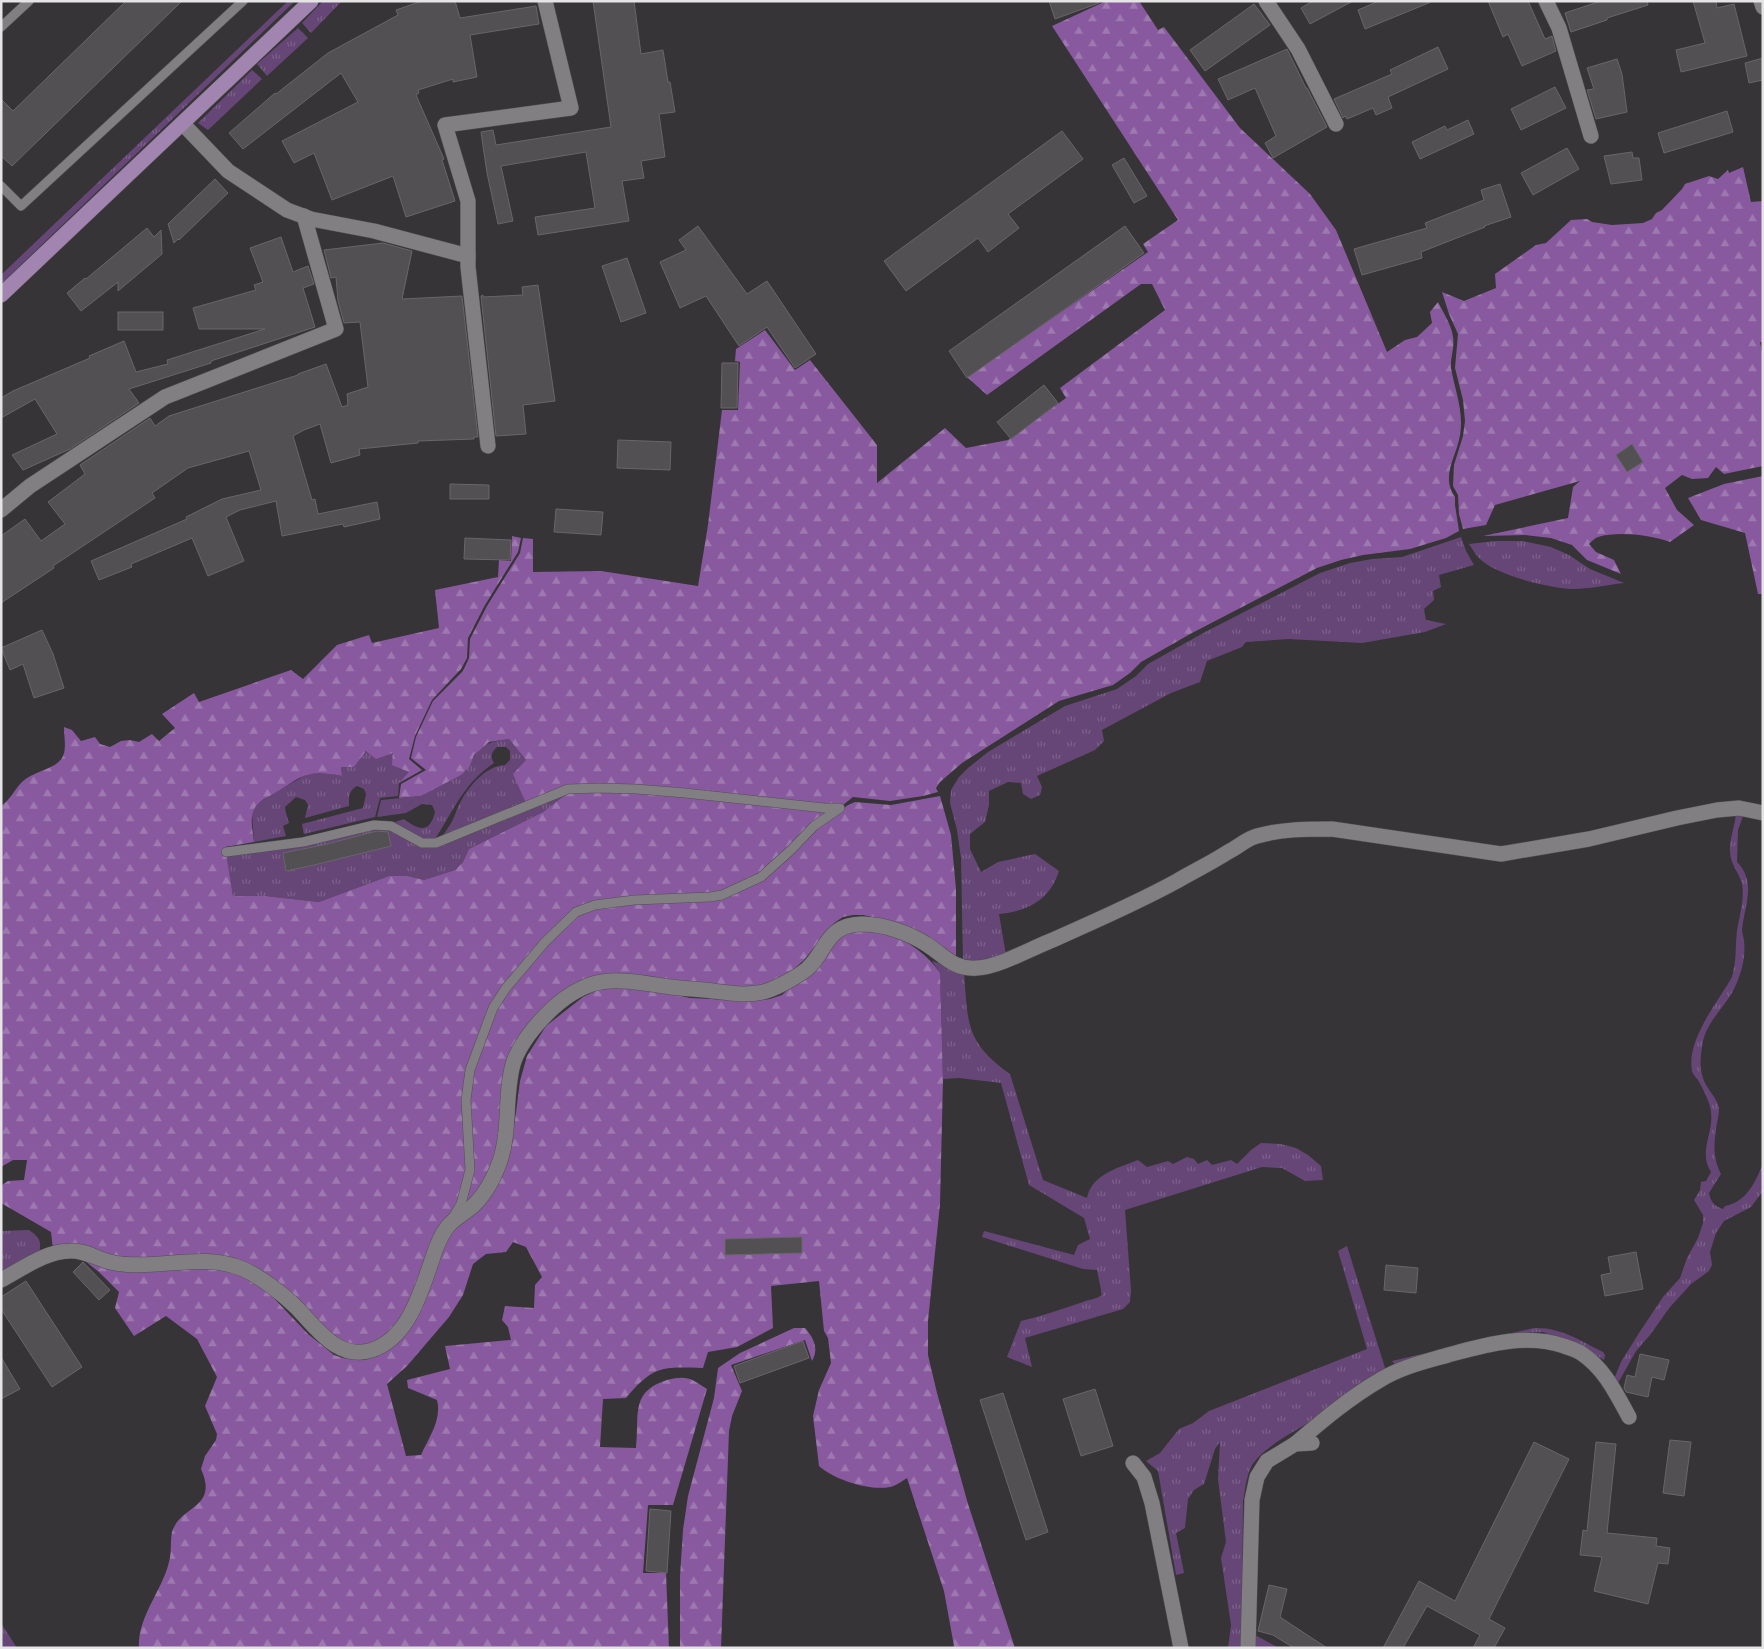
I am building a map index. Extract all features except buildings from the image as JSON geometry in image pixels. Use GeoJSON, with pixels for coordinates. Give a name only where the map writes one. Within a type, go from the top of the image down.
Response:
{"type":"FeatureCollection","features":[{"type":"Feature","properties":{"kind":"main road"},"geometry":{"type":"LineString","coordinates":[[1,295],[311,1]]}},
{"type":"Feature","properties":{"kind":"street"},"geometry":{"type":"LineString","coordinates":[[488,446],[469,276],[468,201],[444,125],[571,108],[546,1]]}},
{"type":"Feature","properties":{"kind":"street"},"geometry":{"type":"LineString","coordinates":[[1266,1],[1298,49],[1336,124]]}},
{"type":"Feature","properties":{"kind":"street"},"geometry":{"type":"LineString","coordinates":[[1546,1],[1559,28],[1591,136]]}},
{"type":"Feature","properties":{"kind":"street"},"geometry":{"type":"LineString","coordinates":[[1761,1],[1763,7]]}},
{"type":"Feature","properties":{"kind":"street"},"geometry":{"type":"LineString","coordinates":[[182,124],[228,171],[287,210],[304,216],[374,231],[468,256]]}},
{"type":"Feature","properties":{"kind":"street"},"geometry":{"type":"LineString","coordinates":[[1,510],[30,486],[164,397],[336,329],[304,216]]}},
{"type":"Feature","properties":{"kind":"street"},"geometry":{"type":"LineString","coordinates":[[1,1280],[49,1256],[70,1251],[90,1254],[109,1262],[134,1264],[162,1265],[188,1261],[220,1262],[242,1268],[255,1275],[294,1306],[328,1339],[342,1349],[354,1354],[369,1351],[383,1346],[404,1324],[419,1295],[437,1245],[448,1226],[477,1202],[491,1180],[499,1164],[506,1140],[514,1063],[526,1038],[552,1008],[582,986],[608,980],[629,980],[738,995],[765,992],[808,968],[838,928],[860,924],[882,926],[926,944],[942,958],[960,967],[978,968],[1018,955],[1102,919],[1227,853],[1251,837],[1282,831],[1332,830],[1501,854],[1589,839],[1717,810],[1739,808],[1763,813]]}},
{"type":"Feature","properties":{"kind":"street"},"geometry":{"type":"LineString","coordinates":[[1248,1648],[1252,1500],[1258,1477],[1267,1461],[1295,1444],[1336,1410],[1380,1379],[1406,1366],[1484,1345],[1536,1340],[1557,1344],[1580,1352],[1596,1364],[1606,1377],[1629,1417]]}},
{"type":"Feature","properties":{"kind":"street"},"geometry":{"type":"LineString","coordinates":[[1295,1444],[1312,1443]]}},
{"type":"Feature","properties":{"kind":"street"},"geometry":{"type":"LineString","coordinates":[[1133,1463],[1144,1477],[1152,1503],[1181,1648]]}},
{"type":"Feature","properties":{"kind":"lane"},"geometry":{"type":"LineString","coordinates":[[1,28],[29,1]]}},
{"type":"Feature","properties":{"kind":"lane"},"geometry":{"type":"LineString","coordinates":[[1,186],[21,206],[243,1]]}},
{"type":"Feature","properties":{"kind":"lane"},"geometry":{"type":"LineString","coordinates":[[226,852],[303,842],[374,825],[391,826],[422,843],[436,843],[568,789],[646,790],[840,808],[814,826],[761,877],[740,887],[722,895],[710,897],[634,900],[595,904],[576,912],[545,942],[512,980],[493,1008],[470,1070],[466,1100],[470,1170],[461,1204],[448,1226]]}},
{"type":"Feature","properties":{"kind":"green space"},"geometry":{"type":"Polygon","coordinates":[[[288,1],[295,1],[1,284],[1,275],[288,1]]]}},
{"type":"Feature","properties":{"kind":"green space"},"geometry":{"type":"Polygon","coordinates":[[[323,1],[342,1],[311,33],[302,23],[323,1]]]}},
{"type":"Feature","properties":{"kind":"green space"},"geometry":{"type":"Polygon","coordinates":[[[1106,1],[1139,1],[1158,30],[1164,27],[1240,128],[1310,194],[1336,230],[1387,352],[1405,340],[1417,337],[1432,323],[1430,312],[1438,302],[1452,333],[1451,368],[1461,418],[1460,435],[1449,474],[1451,489],[1455,497],[1459,531],[1446,538],[1410,549],[1363,555],[1317,568],[1192,633],[1141,662],[1130,673],[1113,685],[1059,701],[962,763],[940,782],[936,788],[938,792],[923,796],[890,801],[853,797],[843,805],[825,805],[599,785],[526,803],[513,774],[526,760],[509,739],[489,742],[474,755],[470,766],[461,775],[421,796],[399,798],[401,784],[426,770],[411,758],[416,737],[433,701],[463,671],[469,658],[470,639],[487,606],[520,553],[523,538],[533,539],[533,572],[601,571],[698,586],[708,525],[722,410],[738,410],[740,362],[735,361],[736,349],[765,330],[795,370],[810,360],[877,445],[877,483],[945,428],[966,448],[1008,440],[1066,398],[1060,388],[1165,310],[1152,284],[1141,284],[987,395],[967,377],[1148,252],[1143,244],[1178,220],[1052,26],[1106,1]]]}},
{"type":"Feature","properties":{"kind":"green space"},"geometry":{"type":"Polygon","coordinates":[[[298,28],[308,38],[267,76],[257,64],[298,28]]]}},
{"type":"Feature","properties":{"kind":"green space"},"geometry":{"type":"Polygon","coordinates":[[[252,70],[262,79],[208,130],[198,123],[252,70]]]}},
{"type":"Feature","properties":{"kind":"green space"},"geometry":{"type":"Polygon","coordinates":[[[1743,167],[1751,202],[1763,201],[1763,342],[1760,342],[1763,357],[1763,466],[1724,474],[1716,467],[1708,478],[1692,479],[1682,475],[1665,488],[1677,510],[1694,525],[1670,542],[1654,537],[1615,534],[1598,537],[1589,544],[1596,552],[1614,560],[1621,574],[1587,560],[1572,545],[1551,538],[1525,535],[1483,536],[1568,518],[1573,487],[1580,481],[1495,505],[1486,525],[1463,529],[1459,514],[1458,495],[1453,486],[1454,465],[1463,436],[1465,421],[1463,400],[1455,368],[1458,334],[1442,292],[1464,301],[1496,288],[1495,274],[1536,245],[1546,243],[1571,220],[1587,219],[1592,222],[1612,225],[1643,223],[1652,219],[1656,213],[1662,210],[1685,184],[1709,176],[1718,179],[1728,170],[1729,173],[1743,167]]]}},
{"type":"Feature","properties":{"kind":"green space"},"geometry":{"type":"Polygon","coordinates":[[[1763,476],[1763,594],[1758,594],[1745,533],[1701,520],[1688,498],[1724,484],[1763,476]]]}},
{"type":"Feature","properties":{"kind":"green space"},"geometry":{"type":"Polygon","coordinates":[[[512,536],[521,538],[518,552],[485,605],[468,638],[467,658],[461,669],[432,700],[415,736],[409,759],[422,770],[399,783],[409,772],[392,765],[393,753],[376,759],[366,751],[354,767],[341,767],[342,776],[317,773],[308,775],[264,799],[255,808],[253,813],[254,842],[225,847],[233,896],[265,896],[319,902],[389,876],[408,876],[424,880],[455,870],[463,862],[469,849],[543,812],[569,792],[636,792],[830,811],[759,874],[722,892],[574,909],[503,986],[467,1069],[467,1170],[458,1203],[402,1317],[380,1341],[354,1349],[338,1339],[260,1271],[53,1249],[51,1232],[1,1203],[2,1185],[8,1181],[24,1180],[27,1160],[13,1160],[1,1167],[1,806],[27,778],[54,765],[62,758],[65,747],[64,727],[72,730],[81,741],[95,737],[100,744],[110,747],[121,741],[139,742],[152,734],[159,741],[175,728],[162,714],[194,693],[199,702],[291,670],[303,679],[337,645],[369,635],[372,643],[439,628],[435,590],[498,577],[499,560],[511,561],[512,536]]]}},
{"type":"Feature","properties":{"kind":"green space"},"geometry":{"type":"Polygon","coordinates":[[[1461,537],[1474,565],[1439,575],[1441,587],[1433,591],[1434,600],[1424,609],[1426,620],[1446,624],[1425,632],[1362,643],[1289,639],[1246,642],[1242,647],[1207,661],[1200,682],[1171,693],[1102,730],[1104,741],[1095,750],[1037,776],[1042,787],[1040,795],[1031,799],[1023,794],[1021,783],[1008,782],[989,791],[989,805],[985,822],[970,834],[970,849],[981,872],[998,862],[1035,854],[1059,871],[1050,890],[1044,897],[1028,907],[999,914],[1006,955],[985,961],[963,962],[961,858],[957,830],[950,803],[951,790],[959,777],[968,768],[988,752],[1065,706],[1117,689],[1136,676],[1148,664],[1205,632],[1320,573],[1350,563],[1402,557],[1461,537]]]}},
{"type":"Feature","properties":{"kind":"green space"},"geometry":{"type":"Polygon","coordinates":[[[1495,541],[1523,541],[1551,547],[1569,555],[1590,569],[1624,583],[1573,589],[1536,583],[1508,575],[1486,564],[1469,544],[1495,541]]]}},
{"type":"Feature","properties":{"kind":"green space"},"geometry":{"type":"Polygon","coordinates":[[[509,739],[526,760],[526,803],[440,839],[452,821],[462,798],[472,785],[490,769],[505,765],[510,760],[510,751],[506,747],[497,747],[492,755],[494,763],[483,771],[467,789],[435,839],[423,840],[392,823],[404,819],[414,826],[427,827],[433,819],[435,812],[432,805],[422,804],[406,813],[377,817],[381,800],[421,796],[470,766],[476,753],[485,745],[509,739]]]}},
{"type":"Feature","properties":{"kind":"green space"},"geometry":{"type":"Polygon","coordinates":[[[366,751],[393,753],[410,772],[399,783],[398,796],[380,798],[375,817],[304,834],[302,824],[363,808],[366,794],[364,789],[357,786],[349,797],[349,806],[305,818],[308,805],[305,800],[296,797],[285,807],[289,823],[283,826],[286,836],[254,842],[252,813],[258,803],[307,774],[327,773],[342,776],[341,767],[354,767],[366,751]]]}},
{"type":"Feature","properties":{"kind":"green space"},"geometry":{"type":"Polygon","coordinates":[[[569,792],[543,812],[469,849],[463,862],[455,870],[424,880],[408,876],[389,876],[319,902],[265,896],[233,896],[226,855],[374,828],[390,829],[421,846],[569,792]]]}},
{"type":"Feature","properties":{"kind":"green space"},"geometry":{"type":"Polygon","coordinates":[[[940,796],[951,835],[956,889],[956,958],[890,921],[863,915],[853,915],[843,917],[834,923],[804,960],[787,975],[754,989],[608,974],[530,1021],[502,1139],[482,1186],[464,1205],[470,1187],[468,1101],[473,1070],[496,1009],[525,968],[578,915],[596,907],[734,893],[848,805],[855,802],[891,805],[940,796]]]}},
{"type":"Feature","properties":{"kind":"green space"},"geometry":{"type":"Polygon","coordinates":[[[1736,814],[1743,816],[1738,830],[1737,862],[1743,870],[1748,886],[1742,930],[1744,960],[1734,989],[1705,1033],[1702,1047],[1701,1065],[1703,1077],[1719,1108],[1714,1149],[1716,1162],[1721,1174],[1709,1193],[1713,1203],[1723,1209],[1725,1206],[1733,1204],[1745,1196],[1763,1164],[1763,1191],[1751,1207],[1724,1221],[1716,1233],[1710,1252],[1712,1265],[1709,1271],[1691,1284],[1670,1307],[1636,1351],[1618,1383],[1614,1379],[1621,1362],[1663,1297],[1680,1278],[1703,1223],[1703,1215],[1694,1200],[1700,1190],[1701,1182],[1706,1181],[1711,1172],[1707,1164],[1706,1149],[1711,1112],[1704,1091],[1692,1072],[1691,1059],[1698,1034],[1734,971],[1737,931],[1743,896],[1742,884],[1730,852],[1736,814]]]}},
{"type":"Feature","properties":{"kind":"green space"},"geometry":{"type":"Polygon","coordinates":[[[845,930],[878,931],[895,936],[910,944],[924,955],[940,973],[943,1079],[940,1204],[928,1321],[928,1355],[968,1504],[1015,1648],[951,1648],[954,1646],[944,1591],[907,1478],[897,1485],[882,1488],[863,1486],[834,1476],[819,1466],[813,1416],[819,1390],[831,1363],[828,1338],[824,1331],[819,1281],[771,1286],[773,1328],[737,1347],[708,1352],[703,1368],[668,1368],[660,1370],[644,1379],[626,1398],[603,1399],[600,1447],[636,1448],[639,1407],[647,1391],[667,1380],[679,1378],[692,1380],[707,1389],[673,1505],[648,1505],[643,1573],[666,1573],[669,1648],[139,1648],[142,1626],[166,1573],[172,1532],[176,1523],[202,1499],[205,1492],[205,1482],[201,1469],[205,1456],[216,1440],[217,1434],[205,1406],[217,1377],[197,1339],[166,1316],[134,1336],[115,1308],[119,1292],[99,1272],[80,1257],[205,1266],[242,1275],[267,1291],[308,1334],[334,1355],[364,1360],[378,1356],[392,1346],[437,1254],[509,1147],[520,1081],[527,1056],[546,1026],[583,997],[612,983],[690,998],[752,1001],[770,999],[782,995],[845,930]],[[513,1242],[506,1252],[486,1254],[473,1264],[463,1295],[449,1317],[407,1366],[387,1384],[406,1456],[421,1455],[434,1428],[438,1414],[437,1400],[408,1388],[407,1380],[450,1369],[445,1346],[511,1340],[508,1327],[502,1320],[505,1306],[534,1308],[535,1285],[542,1277],[526,1247],[513,1242]]]}},
{"type":"Feature","properties":{"kind":"green space"},"geometry":{"type":"Polygon","coordinates":[[[932,961],[964,972],[968,1018],[972,1030],[984,1052],[1010,1074],[1043,1180],[1087,1198],[1094,1183],[1100,1178],[1114,1169],[1138,1160],[1147,1167],[1168,1161],[1173,1164],[1187,1157],[1194,1159],[1198,1164],[1207,1160],[1212,1165],[1231,1160],[1237,1164],[1261,1143],[1281,1144],[1296,1148],[1308,1155],[1321,1166],[1323,1180],[1305,1181],[1282,1168],[1262,1167],[1125,1210],[1131,1290],[1130,1302],[1123,1309],[1025,1338],[1032,1367],[1007,1357],[1021,1321],[1095,1299],[1102,1295],[1097,1270],[1083,1269],[982,1237],[984,1231],[1074,1255],[1078,1245],[1090,1239],[1084,1218],[1029,1185],[1001,1083],[959,1078],[943,1079],[940,973],[932,961]]]}},
{"type":"Feature","properties":{"kind":"green space"},"geometry":{"type":"Polygon","coordinates":[[[29,1230],[39,1240],[39,1253],[1,1273],[1,1231],[29,1230]]]}},
{"type":"Feature","properties":{"kind":"green space"},"geometry":{"type":"Polygon","coordinates":[[[1347,1246],[1386,1371],[1334,1407],[1276,1443],[1258,1457],[1252,1465],[1247,1479],[1243,1502],[1242,1639],[1240,1648],[1228,1648],[1231,1625],[1221,1558],[1226,1542],[1218,1479],[1220,1442],[1215,1449],[1204,1484],[1194,1490],[1188,1499],[1185,1528],[1176,1533],[1184,1573],[1176,1575],[1158,1471],[1146,1461],[1160,1453],[1179,1429],[1193,1423],[1209,1411],[1367,1349],[1338,1251],[1347,1246]]]}},
{"type":"Feature","properties":{"kind":"green space"},"geometry":{"type":"Polygon","coordinates":[[[794,1328],[805,1328],[811,1336],[815,1344],[812,1361],[805,1340],[731,1365],[742,1391],[732,1416],[729,1431],[721,1648],[680,1648],[680,1576],[683,1530],[688,1496],[714,1398],[718,1368],[740,1353],[794,1328]]]}},
{"type":"Feature","properties":{"kind":"green space"},"geometry":{"type":"Polygon","coordinates":[[[1534,1328],[1561,1332],[1578,1339],[1603,1352],[1605,1355],[1604,1360],[1583,1347],[1543,1332],[1519,1333],[1405,1361],[1396,1366],[1392,1361],[1534,1328]]]}},
{"type":"Feature","properties":{"kind":"green space"},"geometry":{"type":"Polygon","coordinates":[[[1,1623],[17,1648],[1,1648],[1,1623]]]}},
{"type":"Feature","properties":{"kind":"green space"},"geometry":{"type":"Polygon","coordinates":[[[1255,1635],[1279,1648],[1252,1648],[1255,1635]]]}}]}
